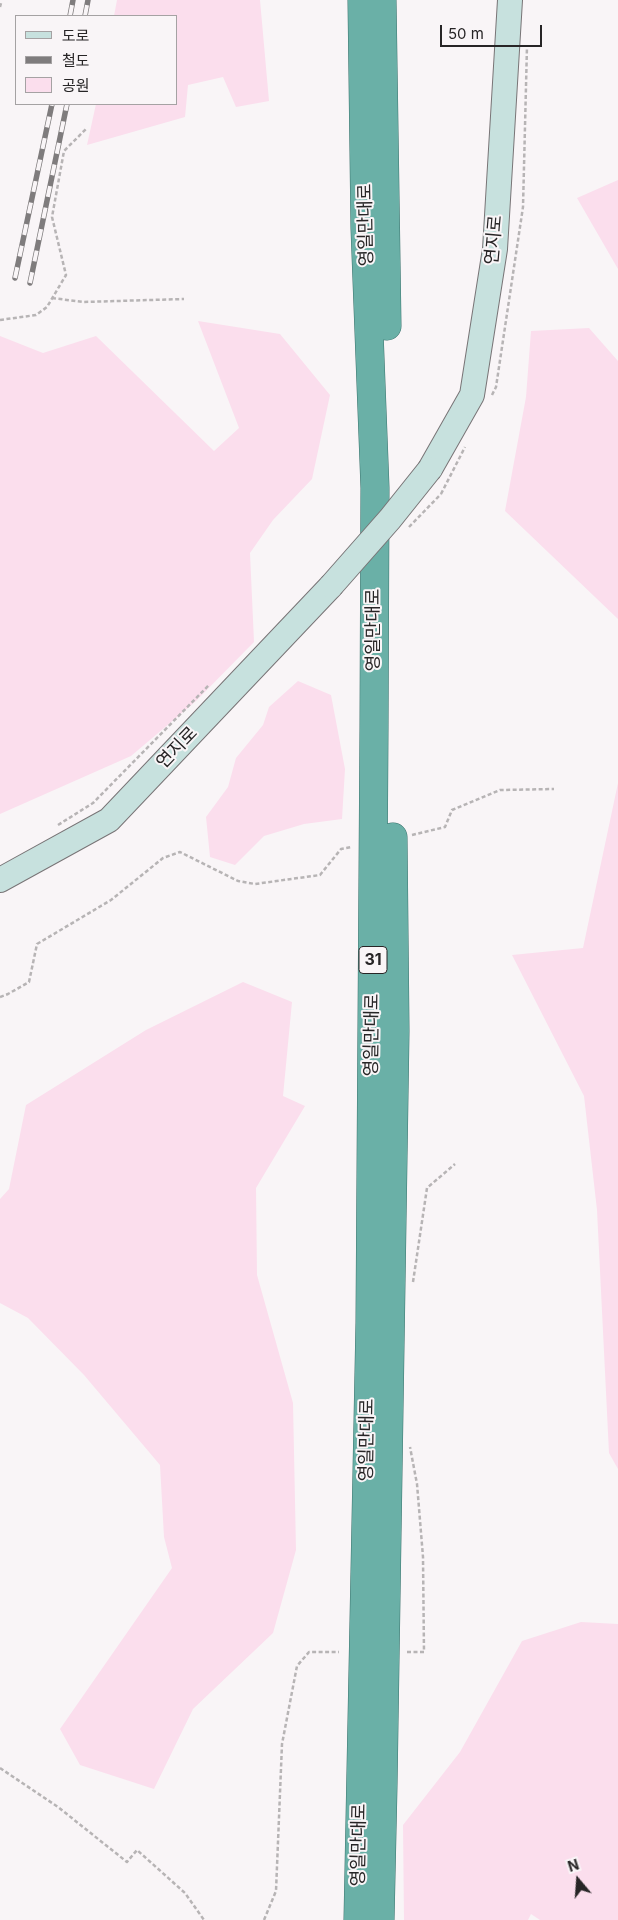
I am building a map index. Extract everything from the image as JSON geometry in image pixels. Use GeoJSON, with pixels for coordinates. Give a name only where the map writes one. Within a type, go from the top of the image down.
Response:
{"type":"FeatureCollection","features":[{"type":"Feature","properties":{"kind":"highway","name":"영일만대로"},"geometry":{"type":"LineString","coordinates":[[362,0],[392,594],[395,1031],[380,1920]]}},
{"type":"Feature","properties":{"kind":"highway","name":"영일만대로"},"geometry":{"type":"LineString","coordinates":[[358,1920],[370,1323],[374,912],[374,488],[376,270],[382,0]]}},
{"type":"Feature","properties":{"kind":"highway"},"geometry":{"type":"LineString","coordinates":[[376,270],[394,202],[398,83]]}},
{"type":"Feature","properties":{"kind":"highway"},"geometry":{"type":"LineString","coordinates":[[346,109],[353,139],[356,188],[376,270]]}},
{"type":"Feature","properties":{"kind":"main road","name":"연지로"},"geometry":{"type":"LineString","coordinates":[[0,880],[109,820],[331,586],[390,519],[430,469],[472,395],[474,385],[495,249],[510,0]]}},
{"type":"Feature","properties":{"kind":"path"},"geometry":{"type":"LineString","coordinates":[[0,320],[36,315],[47,307],[66,275],[52,217],[64,151],[87,128]]}},
{"type":"Feature","properties":{"kind":"path"},"geometry":{"type":"LineString","coordinates":[[52,298],[83,302],[184,299]]}},
{"type":"Feature","properties":{"kind":"path"},"geometry":{"type":"LineString","coordinates":[[55,827],[93,803],[214,680]]}},
{"type":"Feature","properties":{"kind":"path"},"geometry":{"type":"LineString","coordinates":[[407,836],[445,827],[452,810],[500,790],[554,789]]}},
{"type":"Feature","properties":{"kind":"path"},"geometry":{"type":"LineString","coordinates":[[0,997],[29,982],[37,944],[111,900],[163,858],[180,852],[238,881],[255,884],[320,875],[341,849],[352,847]]}},
{"type":"Feature","properties":{"kind":"path"},"geometry":{"type":"LineString","coordinates":[[412,1286],[427,1188],[455,1164]]}},
{"type":"Feature","properties":{"kind":"path"},"geometry":{"type":"LineString","coordinates":[[407,1652],[424,1652],[423,1557],[417,1484],[409,1440]]}},
{"type":"Feature","properties":{"kind":"path"},"geometry":{"type":"LineString","coordinates":[[264,1920],[276,1891],[282,1744],[297,1666],[308,1652],[339,1652]]}},
{"type":"Feature","properties":{"kind":"path"},"geometry":{"type":"LineString","coordinates":[[0,1768],[58,1807],[127,1862],[137,1850],[185,1893],[204,1920]]}},
{"type":"Feature","properties":{"kind":"green space"},"geometry":{"type":"Polygon","coordinates":[[[117,0],[260,0],[269,101],[236,107],[223,77],[188,85],[185,117],[87,145],[96,105],[178,105],[178,15],[114,15],[117,0]]]}},
{"type":"Feature","properties":{"kind":"green space"},"geometry":{"type":"Polygon","coordinates":[[[618,180],[618,269],[577,198],[618,180]]]}},
{"type":"Feature","properties":{"kind":"green space"},"geometry":{"type":"Polygon","coordinates":[[[198,321],[280,334],[330,395],[312,479],[273,520],[250,553],[254,642],[196,701],[131,756],[0,814],[0,336],[43,353],[96,336],[214,451],[239,428],[198,321]]]}},
{"type":"Feature","properties":{"kind":"green space"},"geometry":{"type":"Polygon","coordinates":[[[589,328],[618,361],[618,619],[505,511],[526,397],[531,331],[589,328]]]}},
{"type":"Feature","properties":{"kind":"green space"},"geometry":{"type":"Polygon","coordinates":[[[298,681],[331,695],[345,769],[342,819],[304,824],[264,836],[235,865],[210,857],[206,817],[228,787],[236,758],[263,725],[269,707],[298,681]]]}},
{"type":"Feature","properties":{"kind":"green space"},"geometry":{"type":"Polygon","coordinates":[[[618,783],[618,1469],[609,1453],[597,1210],[584,1096],[512,955],[583,948],[618,783]]]}},
{"type":"Feature","properties":{"kind":"green space"},"geometry":{"type":"Polygon","coordinates":[[[243,982],[292,1002],[283,1096],[305,1106],[256,1188],[257,1275],[293,1403],[296,1550],[273,1633],[193,1709],[154,1789],[80,1765],[60,1729],[172,1568],[164,1537],[160,1465],[84,1375],[28,1318],[0,1303],[0,1199],[9,1189],[26,1105],[146,1030],[243,982]]]}},
{"type":"Feature","properties":{"kind":"green space"},"geometry":{"type":"Polygon","coordinates":[[[581,1622],[618,1624],[618,1920],[540,1920],[531,1914],[528,1920],[404,1920],[403,1825],[460,1752],[522,1641],[581,1622]]]}},
{"type":"Feature","properties":{"kind":"railway"},"geometry":{"type":"LineString","coordinates":[[70,15],[73,0]]}},
{"type":"Feature","properties":{"kind":"railway"},"geometry":{"type":"LineString","coordinates":[[85,15],[88,0]]}},
{"type":"Feature","properties":{"kind":"railway"},"geometry":{"type":"LineString","coordinates":[[15,278],[52,105]]}},
{"type":"Feature","properties":{"kind":"railway"},"geometry":{"type":"LineString","coordinates":[[30,283],[67,105]]}}]}
